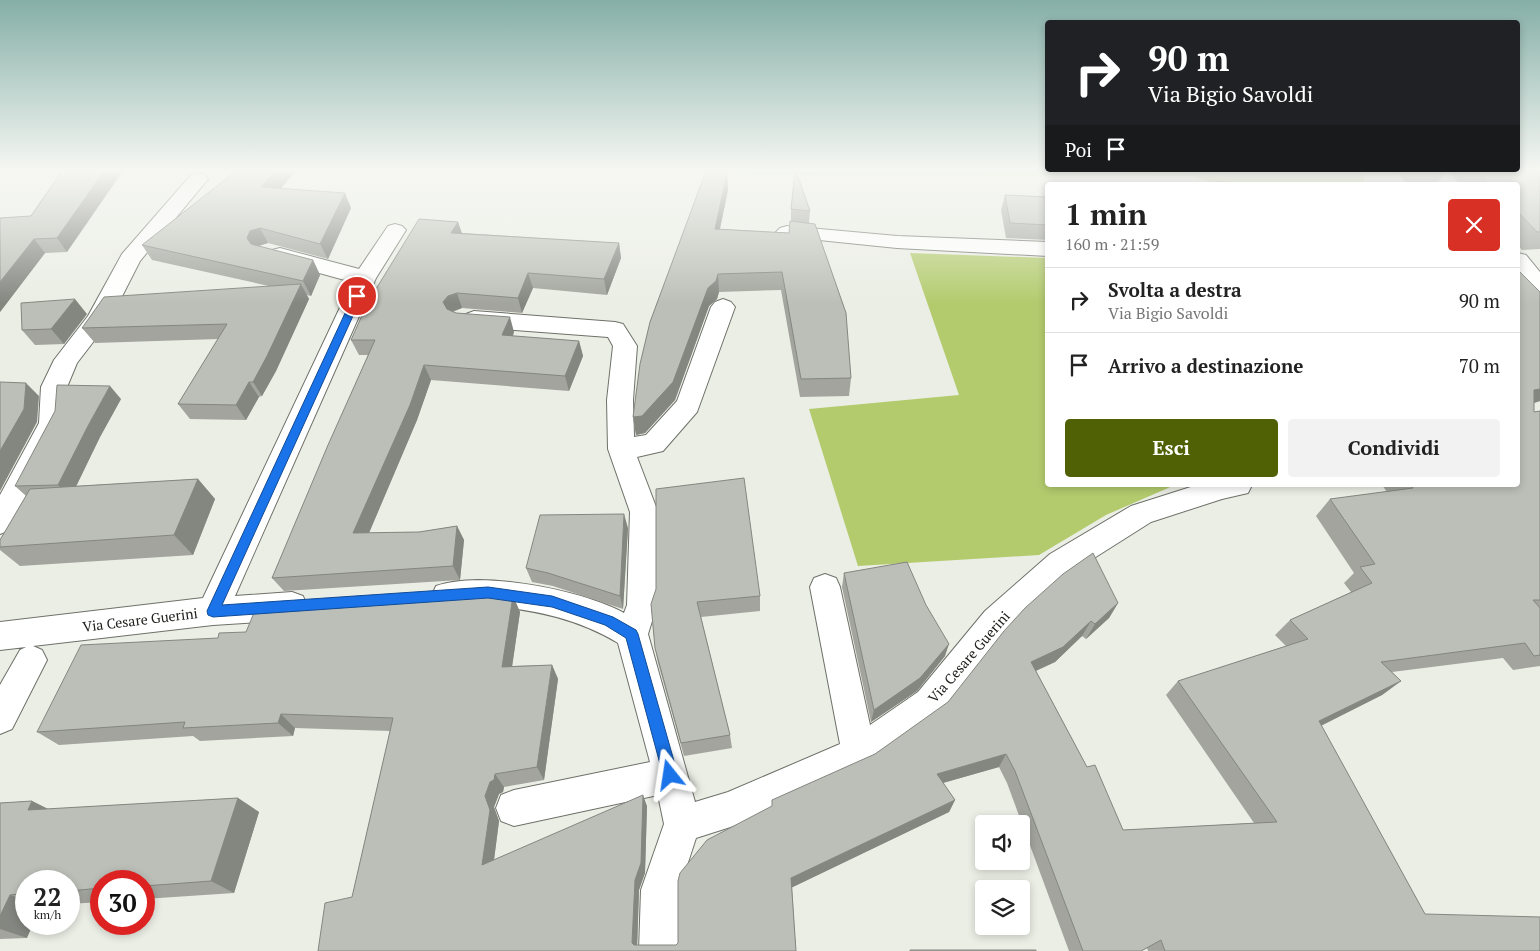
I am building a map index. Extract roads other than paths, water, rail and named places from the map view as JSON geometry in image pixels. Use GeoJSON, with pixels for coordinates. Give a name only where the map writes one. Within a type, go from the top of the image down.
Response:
{"type":"FeatureCollection","features":[{"type":"Feature","properties":{"kind":"street"},"geometry":{"type":"LineString","coordinates":[[0,522],[52,423],[54,387],[66,360],[98,320],[130,259],[167,215]]}},
{"type":"Feature","properties":{"kind":"street"},"geometry":{"type":"LineString","coordinates":[[213,611],[365,278],[395,230]]}},
{"type":"Feature","properties":{"kind":"street"},"geometry":{"type":"LineString","coordinates":[[787,232],[897,242],[1045,249]]}},
{"type":"Feature","properties":{"kind":"street"},"geometry":{"type":"LineString","coordinates":[[268,252],[365,278]]}},
{"type":"Feature","properties":{"kind":"street"},"geometry":{"type":"LineString","coordinates":[[1520,262],[1538,281]]}},
{"type":"Feature","properties":{"kind":"street"},"geometry":{"type":"LineString","coordinates":[[621,449],[654,444],[688,405],[722,307]]}},
{"type":"Feature","properties":{"kind":"street"},"geometry":{"type":"LineString","coordinates":[[462,318],[615,330],[625,346],[620,400],[621,449],[644,512],[642,605],[632,634],[682,824],[660,890],[659,951]]}},
{"type":"Feature","properties":{"kind":"street","name":"Via Cesare Guerini"},"geometry":{"type":"LineString","coordinates":[[682,824],[730,810],[859,753],[930,703],[996,621],[1061,564],[1141,514],[1227,487]]}},
{"type":"Feature","properties":{"kind":"street"},"geometry":{"type":"LineString","coordinates":[[825,587],[859,753]]}},
{"type":"Feature","properties":{"kind":"street"},"geometry":{"type":"LineString","coordinates":[[419,597],[488,593],[552,601],[609,621],[632,634]]}},
{"type":"Feature","properties":{"kind":"street","name":"Via Cesare Guerini"},"geometry":{"type":"LineString","coordinates":[[0,636],[213,611],[321,604]]}},
{"type":"Feature","properties":{"kind":"street"},"geometry":{"type":"LineString","coordinates":[[0,718],[31,660]]}},
{"type":"Feature","properties":{"kind":"street"},"geometry":{"type":"LineString","coordinates":[[514,808],[670,775]]}}]}
